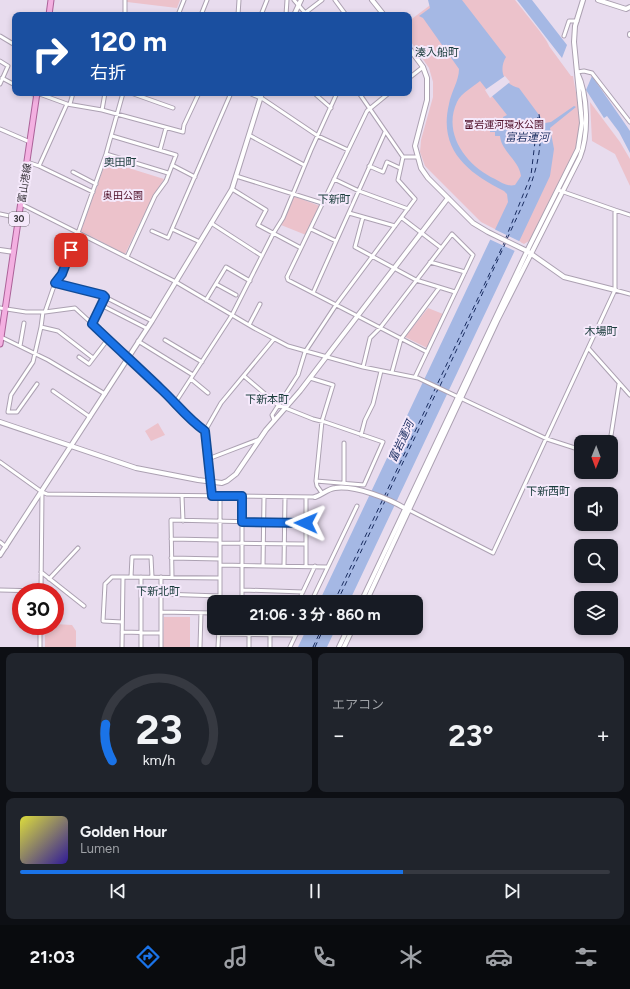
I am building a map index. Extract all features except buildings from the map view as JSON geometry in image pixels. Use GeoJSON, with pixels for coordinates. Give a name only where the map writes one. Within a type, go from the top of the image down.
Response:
{"type":"FeatureCollection","features":[{"type":"Feature","properties":{"kind":"main road"},"geometry":{"type":"LineString","coordinates":[[49,12],[51,0]]}},
{"type":"Feature","properties":{"kind":"main road","name":"富山港線"},"geometry":{"type":"LineString","coordinates":[[0,344],[3,308],[14,252],[37,96]]}},
{"type":"Feature","properties":{"kind":"street"},"geometry":{"type":"LineString","coordinates":[[125,0],[125,12]]}},
{"type":"Feature","properties":{"kind":"street"},"geometry":{"type":"LineString","coordinates":[[179,12],[184,0]]}},
{"type":"Feature","properties":{"kind":"street"},"geometry":{"type":"LineString","coordinates":[[202,12],[207,0]]}},
{"type":"Feature","properties":{"kind":"street"},"geometry":{"type":"LineString","coordinates":[[238,12],[239,0]]}},
{"type":"Feature","properties":{"kind":"street"},"geometry":{"type":"LineString","coordinates":[[262,12],[267,0]]}},
{"type":"Feature","properties":{"kind":"street"},"geometry":{"type":"LineString","coordinates":[[286,12],[287,0]]}},
{"type":"Feature","properties":{"kind":"street"},"geometry":{"type":"LineString","coordinates":[[294,0],[304,12]]}},
{"type":"Feature","properties":{"kind":"street"},"geometry":{"type":"LineString","coordinates":[[295,12],[301,0]]}},
{"type":"Feature","properties":{"kind":"street"},"geometry":{"type":"LineString","coordinates":[[308,12],[322,0]]}},
{"type":"Feature","properties":{"kind":"street"},"geometry":{"type":"LineString","coordinates":[[335,0],[344,12]]}},
{"type":"Feature","properties":{"kind":"street"},"geometry":{"type":"LineString","coordinates":[[372,0],[382,12]]}},
{"type":"Feature","properties":{"kind":"street"},"geometry":{"type":"LineString","coordinates":[[364,595],[529,252],[560,191],[576,166],[585,141],[586,115],[577,69],[574,42],[577,21],[583,0]]}},
{"type":"Feature","properties":{"kind":"street"},"geometry":{"type":"LineString","coordinates":[[598,0],[629,9]]}},
{"type":"Feature","properties":{"kind":"street"},"geometry":{"type":"LineString","coordinates":[[564,36],[570,21],[577,21]]}},
{"type":"Feature","properties":{"kind":"street"},"geometry":{"type":"LineString","coordinates":[[0,36],[12,43]]}},
{"type":"Feature","properties":{"kind":"street"},"geometry":{"type":"LineString","coordinates":[[412,52],[423,67],[427,78],[427,100],[416,140],[417,157],[421,168],[428,178],[474,223],[488,232],[529,252],[564,277],[630,294]]}},
{"type":"Feature","properties":{"kind":"street"},"geometry":{"type":"LineString","coordinates":[[0,61],[8,66],[1,78],[0,84]]}},
{"type":"Feature","properties":{"kind":"street"},"geometry":{"type":"LineString","coordinates":[[412,76],[423,67]]}},
{"type":"Feature","properties":{"kind":"street"},"geometry":{"type":"LineString","coordinates":[[577,69],[592,73],[630,122]]}},
{"type":"Feature","properties":{"kind":"street"},"geometry":{"type":"LineString","coordinates":[[1,78],[12,84]]}},
{"type":"Feature","properties":{"kind":"street"},"geometry":{"type":"LineString","coordinates":[[43,96],[68,104],[102,110],[183,132],[184,125],[198,96]]}},
{"type":"Feature","properties":{"kind":"street"},"geometry":{"type":"LineString","coordinates":[[39,166],[72,96]]}},
{"type":"Feature","properties":{"kind":"street"},"geometry":{"type":"LineString","coordinates":[[102,110],[104,96]]}},
{"type":"Feature","properties":{"kind":"street"},"geometry":{"type":"LineString","coordinates":[[37,384],[17,412],[8,412],[12,395],[30,368],[36,354],[44,312],[55,283],[62,274],[96,184],[112,136],[111,132],[122,96]]}},
{"type":"Feature","properties":{"kind":"street"},"geometry":{"type":"LineString","coordinates":[[139,96],[173,108]]}},
{"type":"Feature","properties":{"kind":"street"},"geometry":{"type":"LineString","coordinates":[[152,231],[168,238],[230,96]]}},
{"type":"Feature","properties":{"kind":"street"},"geometry":{"type":"LineString","coordinates":[[0,555],[71,447],[146,328],[152,321],[232,189],[261,96]]}},
{"type":"Feature","properties":{"kind":"street"},"geometry":{"type":"LineString","coordinates":[[262,96],[318,136],[348,150]]}},
{"type":"Feature","properties":{"kind":"street"},"geometry":{"type":"LineString","coordinates":[[317,96],[330,108]]}},
{"type":"Feature","properties":{"kind":"street"},"geometry":{"type":"LineString","coordinates":[[175,402],[232,315],[250,281],[283,218],[304,166],[336,96]]}},
{"type":"Feature","properties":{"kind":"street"},"geometry":{"type":"LineString","coordinates":[[361,96],[403,157]]}},
{"type":"Feature","properties":{"kind":"street"},"geometry":{"type":"LineString","coordinates":[[384,96],[369,108],[287,277],[288,280],[427,352]]}},
{"type":"Feature","properties":{"kind":"street"},"geometry":{"type":"LineString","coordinates":[[160,150],[166,128]]}},
{"type":"Feature","properties":{"kind":"street"},"geometry":{"type":"LineString","coordinates":[[0,129],[30,142]]}},
{"type":"Feature","properties":{"kind":"street"},"geometry":{"type":"LineString","coordinates":[[313,293],[385,132]]}},
{"type":"Feature","properties":{"kind":"street"},"geometry":{"type":"LineString","coordinates":[[249,135],[304,166]]}},
{"type":"Feature","properties":{"kind":"street"},"geometry":{"type":"LineString","coordinates":[[112,136],[176,155],[166,181],[155,196],[126,257]]}},
{"type":"Feature","properties":{"kind":"street"},"geometry":{"type":"LineString","coordinates":[[106,154],[168,173]]}},
{"type":"Feature","properties":{"kind":"street"},"geometry":{"type":"LineString","coordinates":[[403,157],[417,157]]}},
{"type":"Feature","properties":{"kind":"street"},"geometry":{"type":"LineString","coordinates":[[274,420],[272,415],[298,375],[305,352],[336,305],[415,199],[398,180],[403,157]]}},
{"type":"Feature","properties":{"kind":"street"},"geometry":{"type":"LineString","coordinates":[[27,162],[39,166],[93,192]]}},
{"type":"Feature","properties":{"kind":"street"},"geometry":{"type":"LineString","coordinates":[[369,166],[383,172],[387,162],[400,168]]}},
{"type":"Feature","properties":{"kind":"street"},"geometry":{"type":"LineString","coordinates":[[172,165],[195,177]]}},
{"type":"Feature","properties":{"kind":"street"},"geometry":{"type":"LineString","coordinates":[[73,172],[96,184]]}},
{"type":"Feature","properties":{"kind":"street"},"geometry":{"type":"LineString","coordinates":[[236,176],[322,203]]}},
{"type":"Feature","properties":{"kind":"street"},"geometry":{"type":"LineString","coordinates":[[334,180],[408,209]]}},
{"type":"Feature","properties":{"kind":"street"},"geometry":{"type":"LineString","coordinates":[[232,189],[266,210],[258,225],[301,248]]}},
{"type":"Feature","properties":{"kind":"street"},"geometry":{"type":"LineString","coordinates":[[560,191],[630,215]]}},
{"type":"Feature","properties":{"kind":"street"},"geometry":{"type":"LineString","coordinates":[[0,422],[136,468],[211,482],[222,483],[233,478],[274,420],[310,378],[448,198]]}},
{"type":"Feature","properties":{"kind":"street"},"geometry":{"type":"LineString","coordinates":[[21,204],[176,282],[274,339],[305,352],[325,358],[415,378],[452,393],[547,439],[574,448]]}},
{"type":"Feature","properties":{"kind":"street"},"geometry":{"type":"LineString","coordinates":[[0,462],[42,492],[182,496],[315,497],[335,487],[361,491],[400,505],[493,553],[590,349],[615,290],[615,210]]}},
{"type":"Feature","properties":{"kind":"street"},"geometry":{"type":"LineString","coordinates":[[349,213],[395,226]]}},
{"type":"Feature","properties":{"kind":"street"},"geometry":{"type":"LineString","coordinates":[[0,214],[19,218]]}},
{"type":"Feature","properties":{"kind":"street"},"geometry":{"type":"LineString","coordinates":[[363,217],[355,247],[416,280],[455,292]]}},
{"type":"Feature","properties":{"kind":"street"},"geometry":{"type":"LineString","coordinates":[[402,218],[440,247]]}},
{"type":"Feature","properties":{"kind":"street"},"geometry":{"type":"LineString","coordinates":[[211,223],[262,256]]}},
{"type":"Feature","properties":{"kind":"street"},"geometry":{"type":"LineString","coordinates":[[172,229],[200,242]]}},
{"type":"Feature","properties":{"kind":"street"},"geometry":{"type":"LineString","coordinates":[[311,229],[336,241]]}},
{"type":"Feature","properties":{"kind":"street"},"geometry":{"type":"LineString","coordinates":[[363,367],[370,338],[380,328],[440,247],[452,234],[473,255],[415,378]]}},
{"type":"Feature","properties":{"kind":"street"},"geometry":{"type":"LineString","coordinates":[[0,250],[14,252]]}},
{"type":"Feature","properties":{"kind":"street"},"geometry":{"type":"LineString","coordinates":[[430,262],[465,272]]}},
{"type":"Feature","properties":{"kind":"street"},"geometry":{"type":"LineString","coordinates":[[206,300],[226,267],[250,281]]}},
{"type":"Feature","properties":{"kind":"street"},"geometry":{"type":"LineString","coordinates":[[55,283],[103,295],[152,321]]}},
{"type":"Feature","properties":{"kind":"street"},"geometry":{"type":"LineString","coordinates":[[216,284],[236,295]]}},
{"type":"Feature","properties":{"kind":"street"},"geometry":{"type":"LineString","coordinates":[[392,372],[401,339],[439,288]]}},
{"type":"Feature","properties":{"kind":"street"},"geometry":{"type":"LineString","coordinates":[[92,324],[105,297]]}},
{"type":"Feature","properties":{"kind":"street"},"geometry":{"type":"LineString","coordinates":[[249,325],[260,304]]}},
{"type":"Feature","properties":{"kind":"street"},"geometry":{"type":"LineString","coordinates":[[101,305],[146,328]]}},
{"type":"Feature","properties":{"kind":"street"},"geometry":{"type":"LineString","coordinates":[[3,308],[44,312],[75,308],[175,402],[183,413],[205,431]]}},
{"type":"Feature","properties":{"kind":"street"},"geometry":{"type":"LineString","coordinates":[[20,346],[24,323]]}},
{"type":"Feature","properties":{"kind":"street"},"geometry":{"type":"LineString","coordinates":[[42,327],[58,331],[93,358]]}},
{"type":"Feature","properties":{"kind":"street"},"geometry":{"type":"LineString","coordinates":[[1,337],[36,354],[104,394]]}},
{"type":"Feature","properties":{"kind":"street"},"geometry":{"type":"LineString","coordinates":[[79,357],[89,364],[108,339]]}},
{"type":"Feature","properties":{"kind":"street"},"geometry":{"type":"LineString","coordinates":[[212,496],[205,431],[221,403],[274,339]]}},
{"type":"Feature","properties":{"kind":"street"},"geometry":{"type":"LineString","coordinates":[[165,340],[202,362]]}},
{"type":"Feature","properties":{"kind":"street"},"geometry":{"type":"LineString","coordinates":[[138,341],[193,375]]}},
{"type":"Feature","properties":{"kind":"street"},"geometry":{"type":"LineString","coordinates":[[590,349],[630,395]]}},
{"type":"Feature","properties":{"kind":"street"},"geometry":{"type":"LineString","coordinates":[[361,435],[365,420],[373,404],[381,371]]}},
{"type":"Feature","properties":{"kind":"street"},"geometry":{"type":"LineString","coordinates":[[244,376],[278,405],[313,420],[322,421],[383,442],[364,485],[344,482],[316,481]]}},
{"type":"Feature","properties":{"kind":"street"},"geometry":{"type":"LineString","coordinates":[[310,378],[333,385],[322,421],[316,481],[317,486],[322,493]]}},
{"type":"Feature","properties":{"kind":"street"},"geometry":{"type":"LineString","coordinates":[[191,379],[208,393]]}},
{"type":"Feature","properties":{"kind":"street"},"geometry":{"type":"LineString","coordinates":[[611,435],[619,384]]}},
{"type":"Feature","properties":{"kind":"street"},"geometry":{"type":"LineString","coordinates":[[53,390],[90,417]]}},
{"type":"Feature","properties":{"kind":"street"},"geometry":{"type":"LineString","coordinates":[[208,459],[260,439]]}},
{"type":"Feature","properties":{"kind":"street"},"geometry":{"type":"LineString","coordinates":[[344,443],[344,482]]}},
{"type":"Feature","properties":{"kind":"street"},"geometry":{"type":"LineString","coordinates":[[41,583],[42,492]]}},
{"type":"Feature","properties":{"kind":"street"},"geometry":{"type":"LineString","coordinates":[[182,496],[183,520]]}},
{"type":"Feature","properties":{"kind":"street"},"geometry":{"type":"LineString","coordinates":[[220,496],[220,595]]}},
{"type":"Feature","properties":{"kind":"street"},"geometry":{"type":"LineString","coordinates":[[242,496],[243,595]]}},
{"type":"Feature","properties":{"kind":"street"},"geometry":{"type":"LineString","coordinates":[[263,566],[264,497]]}},
{"type":"Feature","properties":{"kind":"street"},"geometry":{"type":"LineString","coordinates":[[284,566],[285,497]]}},
{"type":"Feature","properties":{"kind":"street"},"geometry":{"type":"LineString","coordinates":[[306,497],[306,566]]}},
{"type":"Feature","properties":{"kind":"street"},"geometry":{"type":"LineString","coordinates":[[314,595],[357,506]]}},
{"type":"Feature","properties":{"kind":"street"},"geometry":{"type":"LineString","coordinates":[[369,595],[407,509]]}},
{"type":"Feature","properties":{"kind":"street"},"geometry":{"type":"LineString","coordinates":[[172,578],[171,520],[306,523]]}},
{"type":"Feature","properties":{"kind":"street"},"geometry":{"type":"LineString","coordinates":[[171,539],[263,544],[306,544]]}},
{"type":"Feature","properties":{"kind":"street"},"geometry":{"type":"LineString","coordinates":[[0,542],[6,547]]}},
{"type":"Feature","properties":{"kind":"street"},"geometry":{"type":"LineString","coordinates":[[49,579],[78,548]]}},
{"type":"Feature","properties":{"kind":"street"},"geometry":{"type":"LineString","coordinates":[[131,577],[132,557],[151,557],[152,577]]}},
{"type":"Feature","properties":{"kind":"street"},"geometry":{"type":"LineString","coordinates":[[171,558],[220,559]]}},
{"type":"Feature","properties":{"kind":"street"},"geometry":{"type":"LineString","coordinates":[[220,565],[327,567]]}},
{"type":"Feature","properties":{"kind":"street"},"geometry":{"type":"LineString","coordinates":[[302,595],[315,566]]}},
{"type":"Feature","properties":{"kind":"street"},"geometry":{"type":"LineString","coordinates":[[41,572],[84,606]]}},
{"type":"Feature","properties":{"kind":"street"},"geometry":{"type":"LineString","coordinates":[[122,622],[103,621],[104,584],[112,577],[220,578]]}},
{"type":"Feature","properties":{"kind":"street"},"geometry":{"type":"LineString","coordinates":[[122,647],[123,577]]}},
{"type":"Feature","properties":{"kind":"street"},"geometry":{"type":"LineString","coordinates":[[141,577],[141,647]]}},
{"type":"Feature","properties":{"kind":"street"},"geometry":{"type":"LineString","coordinates":[[161,577],[161,647]]}},
{"type":"Feature","properties":{"kind":"street"},"geometry":{"type":"LineString","coordinates":[[0,590],[12,590]]}},
{"type":"Feature","properties":{"kind":"street"},"geometry":{"type":"LineString","coordinates":[[243,590],[303,592]]}},
{"type":"Feature","properties":{"kind":"street"},"geometry":{"type":"LineString","coordinates":[[161,594],[207,596]]}},
{"type":"Feature","properties":{"kind":"street"},"geometry":{"type":"LineString","coordinates":[[161,612],[207,613]]}},
{"type":"Feature","properties":{"kind":"street"},"geometry":{"type":"LineString","coordinates":[[200,647],[201,613]]}},
{"type":"Feature","properties":{"kind":"street"},"geometry":{"type":"LineString","coordinates":[[122,632],[161,633]]}},
{"type":"Feature","properties":{"kind":"street"},"geometry":{"type":"LineString","coordinates":[[40,635],[40,647]]}},
{"type":"Feature","properties":{"kind":"street"},"geometry":{"type":"LineString","coordinates":[[218,647],[219,635]]}},
{"type":"Feature","properties":{"kind":"street"},"geometry":{"type":"LineString","coordinates":[[249,647],[250,635]]}},
{"type":"Feature","properties":{"kind":"street"},"geometry":{"type":"LineString","coordinates":[[270,635],[270,647]]}},
{"type":"Feature","properties":{"kind":"street"},"geometry":{"type":"LineString","coordinates":[[290,647],[296,635]]}},
{"type":"Feature","properties":{"kind":"street"},"geometry":{"type":"LineString","coordinates":[[339,647],[345,635]]}},
{"type":"Feature","properties":{"kind":"street"},"geometry":{"type":"LineString","coordinates":[[344,647],[350,635]]}},
{"type":"Feature","properties":{"kind":"green space"},"geometry":{"type":"Polygon","coordinates":[[[127,0],[180,0],[177,8],[127,2],[127,0]]]}},
{"type":"Feature","properties":{"kind":"green space","name":"富岩運河環水公園"},"geometry":{"type":"Polygon","coordinates":[[[437,0],[515,0],[540,31],[571,76],[573,76],[579,118],[577,144],[559,187],[529,241],[524,244],[481,222],[425,166],[420,152],[421,140],[433,97],[433,82],[429,68],[412,43],[412,19],[437,0]]]}},
{"type":"Feature","properties":{"kind":"green space"},"geometry":{"type":"Polygon","coordinates":[[[590,102],[620,142],[630,159],[630,186],[615,154],[592,141],[590,102]]]}},
{"type":"Feature","properties":{"kind":"green space","name":"奥田公園"},"geometry":{"type":"Polygon","coordinates":[[[106,161],[164,179],[153,196],[125,254],[81,231],[106,161]]]}},
{"type":"Feature","properties":{"kind":"green space"},"geometry":{"type":"Polygon","coordinates":[[[293,196],[320,206],[306,235],[281,225],[293,196]]]}},
{"type":"Feature","properties":{"kind":"green space"},"geometry":{"type":"Polygon","coordinates":[[[428,308],[443,314],[427,348],[405,337],[428,308]]]}},
{"type":"Feature","properties":{"kind":"green space"},"geometry":{"type":"Polygon","coordinates":[[[158,423],[165,435],[151,441],[145,431],[158,423]]]}},
{"type":"Feature","properties":{"kind":"green space"},"geometry":{"type":"Polygon","coordinates":[[[164,617],[190,617],[190,647],[163,647],[164,617]]]}},
{"type":"Feature","properties":{"kind":"green space"},"geometry":{"type":"Polygon","coordinates":[[[64,625],[72,625],[76,631],[76,647],[45,647],[45,635],[64,635],[64,625]]]}},
{"type":"Feature","properties":{"kind":"water","name":"富岩運河"},"geometry":{"type":"Polygon","coordinates":[[[428,0],[462,0],[506,57],[503,72],[506,80],[510,84],[519,88],[545,123],[551,122],[574,106],[576,107],[550,128],[554,149],[550,176],[352,595],[322,595],[508,202],[507,194],[504,191],[468,168],[452,147],[448,134],[447,120],[450,100],[458,78],[459,69],[423,18],[419,16],[430,8],[428,0]],[[480,81],[464,93],[457,102],[453,114],[453,126],[455,137],[460,148],[475,166],[502,183],[507,185],[515,185],[521,176],[520,170],[503,146],[500,136],[495,136],[495,132],[490,132],[490,129],[496,127],[501,130],[504,128],[503,117],[507,115],[480,81]]]}},
{"type":"Feature","properties":{"kind":"water"},"geometry":{"type":"Polygon","coordinates":[[[517,0],[532,0],[567,45],[562,58],[517,0]]]}},
{"type":"Feature","properties":{"kind":"water"},"geometry":{"type":"Polygon","coordinates":[[[592,76],[630,131],[630,153],[619,132],[607,116],[604,118],[586,90],[592,76]]]}},
{"type":"Feature","properties":{"kind":"water"},"geometry":{"type":"Polygon","coordinates":[[[304,635],[333,635],[327,647],[298,647],[304,635]]]}},
{"type":"Feature","properties":{"kind":"pier"},"geometry":{"type":"Polygon","coordinates":[[[505,76],[510,82],[490,98],[485,90],[505,76]]]}},
{"type":"Feature","properties":{"kind":"pier"},"geometry":{"type":"Polygon","coordinates":[[[494,229],[521,242],[517,252],[489,239],[494,229]]]}},
{"type":"Feature","properties":{"kind":"ferry route"},"geometry":{"type":"LineString","coordinates":[[507,239],[527,194],[537,164],[540,148],[539,114]]}},
{"type":"Feature","properties":{"kind":"ferry route"},"geometry":{"type":"LineString","coordinates":[[505,240],[531,175],[538,117]]}},
{"type":"Feature","properties":{"kind":"ferry route"},"geometry":{"type":"LineString","coordinates":[[440,386],[506,242]]}},
{"type":"Feature","properties":{"kind":"ferry route"},"geometry":{"type":"LineString","coordinates":[[384,497],[504,243]]}},
{"type":"Feature","properties":{"kind":"ferry route"},"geometry":{"type":"LineString","coordinates":[[386,498],[438,389]]}},
{"type":"Feature","properties":{"kind":"ferry route"},"geometry":{"type":"LineString","coordinates":[[337,595],[383,499]]}},
{"type":"Feature","properties":{"kind":"ferry route"},"geometry":{"type":"LineString","coordinates":[[340,595],[385,501]]}},
{"type":"Feature","properties":{"kind":"ferry route"},"geometry":{"type":"LineString","coordinates":[[313,647],[319,635]]}},
{"type":"Feature","properties":{"kind":"ferry route"},"geometry":{"type":"LineString","coordinates":[[315,647],[321,635]]}},
{"type":"Feature","properties":{"kind":"district","name":"湊入船町"},"geometry":{"type":"Point","coordinates":[437,52]}},
{"type":"Feature","properties":{"kind":"district","name":"奥田町"},"geometry":{"type":"Point","coordinates":[120,162]}},
{"type":"Feature","properties":{"kind":"district","name":"下新町"},"geometry":{"type":"Point","coordinates":[334,199]}},
{"type":"Feature","properties":{"kind":"district","name":"木場町"},"geometry":{"type":"Point","coordinates":[601,331]}},
{"type":"Feature","properties":{"kind":"district","name":"下新本町"},"geometry":{"type":"Point","coordinates":[267,399]}},
{"type":"Feature","properties":{"kind":"district","name":"下新西町"},"geometry":{"type":"Point","coordinates":[548,491]}},
{"type":"Feature","properties":{"kind":"district","name":"下新北町"},"geometry":{"type":"Point","coordinates":[158,591]}},
{"type":"Feature","properties":{"kind":"route"},"geometry":{"type":"LineString","coordinates":[[71,250],[62,274],[55,283],[103,295],[105,297],[92,324],[175,402],[183,413],[205,431],[212,496],[242,496],[242,522],[306,523]]}}]}
